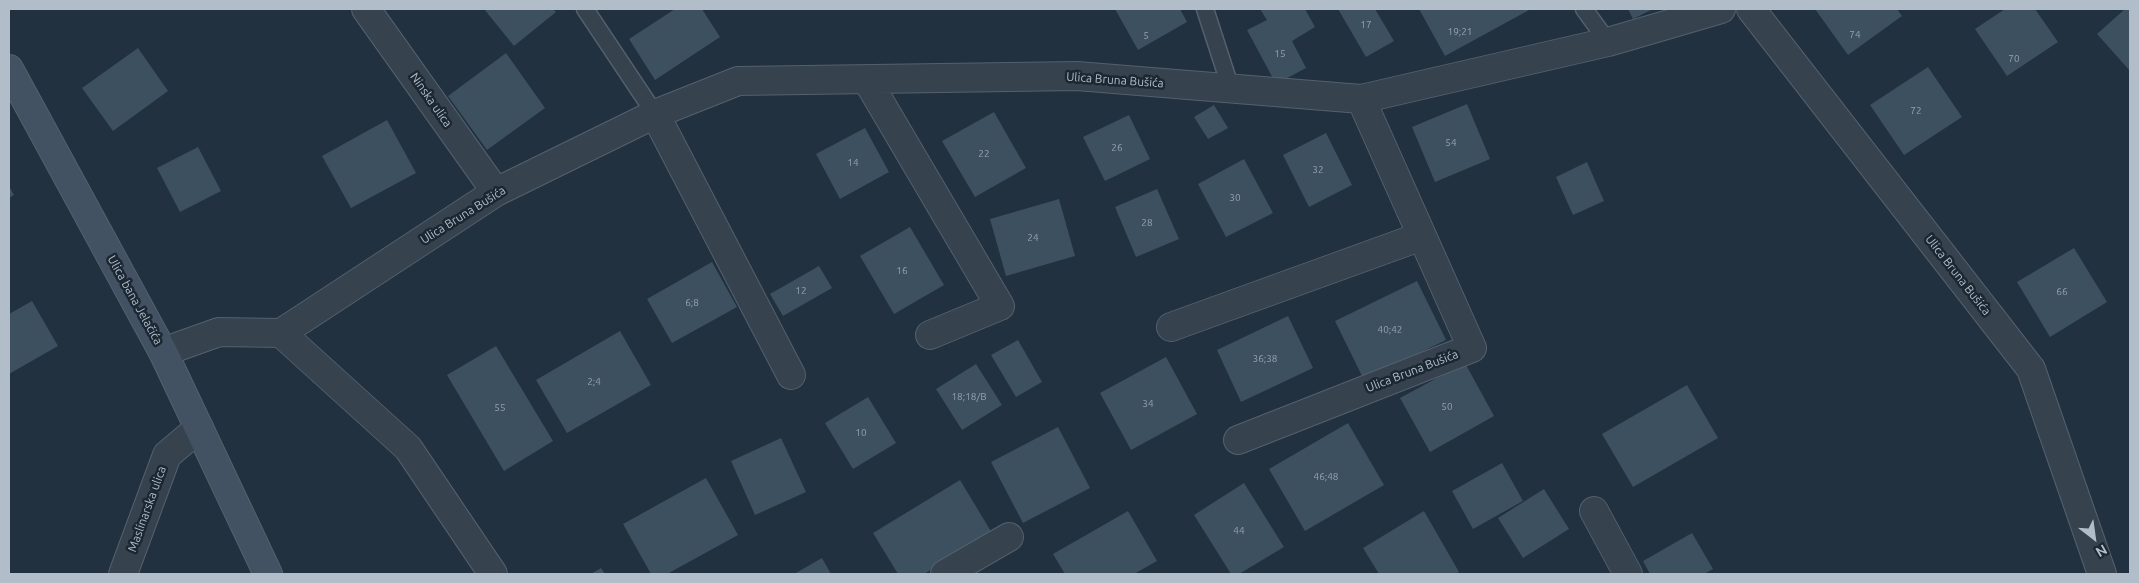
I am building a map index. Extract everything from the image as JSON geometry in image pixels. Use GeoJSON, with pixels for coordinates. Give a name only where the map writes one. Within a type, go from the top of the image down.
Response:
{"type":"FeatureCollection","features":[{"type":"Feature","properties":{"kind":"main road","name":"Ulica bana Jelačića"},"geometry":{"type":"LineString","coordinates":[[9,69],[164,352]]}},
{"type":"Feature","properties":{"kind":"main road"},"geometry":{"type":"LineString","coordinates":[[164,352],[268,574]]}},
{"type":"Feature","properties":{"kind":"street","name":"Ninska ulica"},"geometry":{"type":"LineString","coordinates":[[366,9],[496,192]]}},
{"type":"Feature","properties":{"kind":"street","name":"Ulica Bruna Bušića"},"geometry":{"type":"LineString","coordinates":[[281,333],[496,192],[655,114],[738,81],[1077,76],[1361,99],[1608,42],[1721,9]]}},
{"type":"Feature","properties":{"kind":"street","name":"Ulica Bruna Bušića"},"geometry":{"type":"LineString","coordinates":[[1751,9],[2031,369],[2102,574]]}},
{"type":"Feature","properties":{"kind":"street"},"geometry":{"type":"LineString","coordinates":[[867,80],[1000,306],[930,335]]}},
{"type":"Feature","properties":{"kind":"street","name":"Ulica Bruna Bušića"},"geometry":{"type":"LineString","coordinates":[[1238,440],[1472,348],[1361,99]]}},
{"type":"Feature","properties":{"kind":"street"},"geometry":{"type":"LineString","coordinates":[[655,114],[791,375]]}},
{"type":"Feature","properties":{"kind":"street"},"geometry":{"type":"LineString","coordinates":[[1171,327],[1422,236]]}},
{"type":"Feature","properties":{"kind":"street","name":"Ulica bana Jelačića"},"geometry":{"type":"LineString","coordinates":[[164,352],[219,332],[281,333]]}},
{"type":"Feature","properties":{"kind":"street"},"geometry":{"type":"LineString","coordinates":[[281,333],[408,448],[493,574]]}},
{"type":"Feature","properties":{"kind":"street","name":"Maslinarska ulica"},"geometry":{"type":"LineString","coordinates":[[123,574],[166,455],[199,428]]}},
{"type":"Feature","properties":{"kind":"street"},"geometry":{"type":"LineString","coordinates":[[1594,511],[1628,574]]}},
{"type":"Feature","properties":{"kind":"street"},"geometry":{"type":"LineString","coordinates":[[945,574],[1009,537]]}},
{"type":"Feature","properties":{"kind":"lane"},"geometry":{"type":"LineString","coordinates":[[585,9],[655,114]]}},
{"type":"Feature","properties":{"kind":"lane"},"geometry":{"type":"LineString","coordinates":[[1205,9],[1231,89]]}},
{"type":"Feature","properties":{"kind":"lane"},"geometry":{"type":"LineString","coordinates":[[1584,9],[1608,42]]}},
{"type":"Feature","properties":{"kind":"building"},"geometry":{"type":"Polygon","coordinates":[[[484,9],[553,9],[556,12],[514,46],[484,9]]]}},
{"type":"Feature","properties":{"kind":"building"},"geometry":{"type":"Polygon","coordinates":[[[675,9],[702,9],[720,37],[655,80],[629,39],[675,9]]]}},
{"type":"Feature","properties":{"kind":"building"},"geometry":{"type":"Polygon","coordinates":[[[1115,9],[1180,9],[1187,22],[1138,50],[1115,9]]]}},
{"type":"Feature","properties":{"kind":"building"},"geometry":{"type":"Polygon","coordinates":[[[1260,9],[1305,9],[1315,27],[1292,41],[1306,68],[1276,84],[1247,30],[1267,20],[1260,9]]]}},
{"type":"Feature","properties":{"kind":"building"},"geometry":{"type":"Polygon","coordinates":[[[1338,9],[1375,9],[1394,41],[1366,57],[1338,9]]]}},
{"type":"Feature","properties":{"kind":"building"},"geometry":{"type":"Polygon","coordinates":[[[1419,9],[1531,9],[1445,56],[1419,9]]]}},
{"type":"Feature","properties":{"kind":"building"},"geometry":{"type":"Polygon","coordinates":[[[1628,9],[1653,9],[1633,19],[1628,9]]]}},
{"type":"Feature","properties":{"kind":"building"},"geometry":{"type":"Polygon","coordinates":[[[1815,9],[1897,9],[1902,16],[1848,55],[1815,9]]]}},
{"type":"Feature","properties":{"kind":"building"},"geometry":{"type":"Polygon","coordinates":[[[2005,9],[2035,9],[2058,42],[2007,76],[1975,29],[2005,9]]]}},
{"type":"Feature","properties":{"kind":"building"},"geometry":{"type":"Polygon","coordinates":[[[2125,9],[2130,9],[2130,71],[2097,34],[2125,9]]]}},
{"type":"Feature","properties":{"kind":"building"},"geometry":{"type":"Polygon","coordinates":[[[138,48],[168,91],[113,131],[82,88],[138,48]]]}},
{"type":"Feature","properties":{"kind":"building"},"geometry":{"type":"Polygon","coordinates":[[[506,53],[545,108],[487,150],[448,96],[506,53]]]}},
{"type":"Feature","properties":{"kind":"building"},"geometry":{"type":"Polygon","coordinates":[[[1928,67],[1962,117],[1904,155],[1870,105],[1928,67]]]}},
{"type":"Feature","properties":{"kind":"building"},"geometry":{"type":"Polygon","coordinates":[[[1467,104],[1490,159],[1435,182],[1412,127],[1467,104]]]}},
{"type":"Feature","properties":{"kind":"building"},"geometry":{"type":"Polygon","coordinates":[[[1214,105],[1228,128],[1208,139],[1194,117],[1214,105]]]}},
{"type":"Feature","properties":{"kind":"building"},"geometry":{"type":"Polygon","coordinates":[[[994,112],[1026,168],[975,197],[942,141],[994,112]]]}},
{"type":"Feature","properties":{"kind":"building"},"geometry":{"type":"Polygon","coordinates":[[[1129,115],[1150,159],[1105,181],[1083,137],[1129,115]]]}},
{"type":"Feature","properties":{"kind":"building"},"geometry":{"type":"Polygon","coordinates":[[[387,120],[416,173],[351,208],[322,156],[387,120]]]}},
{"type":"Feature","properties":{"kind":"building"},"geometry":{"type":"Polygon","coordinates":[[[865,128],[889,172],[840,199],[816,154],[865,128]]]}},
{"type":"Feature","properties":{"kind":"building"},"geometry":{"type":"Polygon","coordinates":[[[1326,133],[1352,185],[1309,207],[1283,155],[1326,133]]]}},
{"type":"Feature","properties":{"kind":"building"},"geometry":{"type":"Polygon","coordinates":[[[198,147],[221,191],[180,212],[157,168],[198,147]]]}},
{"type":"Feature","properties":{"kind":"building"},"geometry":{"type":"Polygon","coordinates":[[[1244,159],[1273,213],[1226,237],[1198,184],[1244,159]]]}},
{"type":"Feature","properties":{"kind":"building"},"geometry":{"type":"Polygon","coordinates":[[[1587,162],[1604,201],[1573,215],[1556,177],[1587,162]]]}},
{"type":"Feature","properties":{"kind":"building"},"geometry":{"type":"Polygon","coordinates":[[[9,186],[14,195],[9,198],[9,186]]]}},
{"type":"Feature","properties":{"kind":"building"},"geometry":{"type":"Polygon","coordinates":[[[1157,189],[1179,239],[1136,257],[1115,207],[1157,189]]]}},
{"type":"Feature","properties":{"kind":"building"},"geometry":{"type":"Polygon","coordinates":[[[1059,199],[1075,256],[1006,276],[990,219],[1059,199]]]}},
{"type":"Feature","properties":{"kind":"building"},"geometry":{"type":"Polygon","coordinates":[[[910,227],[944,285],[894,314],[860,256],[910,227]]]}},
{"type":"Feature","properties":{"kind":"building"},"geometry":{"type":"Polygon","coordinates":[[[2074,248],[2107,302],[2050,337],[2017,282],[2074,248]]]}},
{"type":"Feature","properties":{"kind":"building"},"geometry":{"type":"Polygon","coordinates":[[[712,262],[737,307],[672,343],[647,299],[712,262]]]}},
{"type":"Feature","properties":{"kind":"building"},"geometry":{"type":"Polygon","coordinates":[[[819,266],[832,288],[783,316],[770,294],[819,266]]]}},
{"type":"Feature","properties":{"kind":"building"},"geometry":{"type":"Polygon","coordinates":[[[1417,281],[1446,340],[1364,380],[1335,321],[1417,281]]]}},
{"type":"Feature","properties":{"kind":"building"},"geometry":{"type":"Polygon","coordinates":[[[32,301],[58,346],[9,374],[9,314],[32,301]]]}},
{"type":"Feature","properties":{"kind":"building"},"geometry":{"type":"Polygon","coordinates":[[[1288,316],[1313,368],[1241,402],[1217,350],[1288,316]]]}},
{"type":"Feature","properties":{"kind":"building"},"geometry":{"type":"Polygon","coordinates":[[[620,331],[651,385],[567,433],[536,380],[620,331]]]}},
{"type":"Feature","properties":{"kind":"building"},"geometry":{"type":"Polygon","coordinates":[[[1018,340],[1042,382],[1016,397],[991,355],[1018,340]]]}},
{"type":"Feature","properties":{"kind":"building"},"geometry":{"type":"Polygon","coordinates":[[[496,346],[553,441],[504,471],[447,375],[496,346]]]}},
{"type":"Feature","properties":{"kind":"building"},"geometry":{"type":"Polygon","coordinates":[[[1166,357],[1197,414],[1131,450],[1100,393],[1166,357]]]}},
{"type":"Feature","properties":{"kind":"building"},"geometry":{"type":"Polygon","coordinates":[[[1465,363],[1494,416],[1430,452],[1400,398],[1465,363]]]}},
{"type":"Feature","properties":{"kind":"building"},"geometry":{"type":"Polygon","coordinates":[[[976,364],[1002,405],[962,430],[936,389],[976,364]]]}},
{"type":"Feature","properties":{"kind":"building"},"geometry":{"type":"Polygon","coordinates":[[[1687,385],[1718,438],[1633,487],[1602,434],[1687,385]]]}},
{"type":"Feature","properties":{"kind":"building"},"geometry":{"type":"Polygon","coordinates":[[[868,397],[896,443],[853,469],[825,423],[868,397]]]}},
{"type":"Feature","properties":{"kind":"building"},"geometry":{"type":"Polygon","coordinates":[[[1348,423],[1384,485],[1305,531],[1269,469],[1348,423]]]}},
{"type":"Feature","properties":{"kind":"building"},"geometry":{"type":"Polygon","coordinates":[[[1058,427],[1090,488],[1023,523],[991,462],[1058,427]]]}},
{"type":"Feature","properties":{"kind":"building"},"geometry":{"type":"Polygon","coordinates":[[[781,438],[806,492],[755,515],[731,461],[781,438]]]}},
{"type":"Feature","properties":{"kind":"building"},"geometry":{"type":"Polygon","coordinates":[[[1502,463],[1523,501],[1473,529],[1452,491],[1502,463]]]}},
{"type":"Feature","properties":{"kind":"building"},"geometry":{"type":"Polygon","coordinates":[[[706,478],[738,535],[667,574],[651,574],[623,524],[706,478]]]}},
{"type":"Feature","properties":{"kind":"building"},"geometry":{"type":"Polygon","coordinates":[[[960,480],[992,533],[924,574],[898,574],[873,533],[960,480]]]}},
{"type":"Feature","properties":{"kind":"building"},"geometry":{"type":"Polygon","coordinates":[[[1244,483],[1284,547],[1239,574],[1231,574],[1194,515],[1244,483]]]}},
{"type":"Feature","properties":{"kind":"building"},"geometry":{"type":"Polygon","coordinates":[[[1544,489],[1569,529],[1523,558],[1498,518],[1544,489]]]}},
{"type":"Feature","properties":{"kind":"building"},"geometry":{"type":"Polygon","coordinates":[[[1128,511],[1157,561],[1134,574],[1065,574],[1053,554],[1128,511]]]}},
{"type":"Feature","properties":{"kind":"building"},"geometry":{"type":"Polygon","coordinates":[[[1424,511],[1459,572],[1455,574],[1379,574],[1363,548],[1424,511]]]}},
{"type":"Feature","properties":{"kind":"building"},"geometry":{"type":"Polygon","coordinates":[[[1692,533],[1713,569],[1704,574],[1650,574],[1643,561],[1692,533]]]}},
{"type":"Feature","properties":{"kind":"building"},"geometry":{"type":"Polygon","coordinates":[[[822,558],[831,574],[794,574],[822,558]]]}},
{"type":"Feature","properties":{"kind":"building"},"geometry":{"type":"Polygon","coordinates":[[[601,568],[605,574],[591,574],[601,568]]]}}]}
